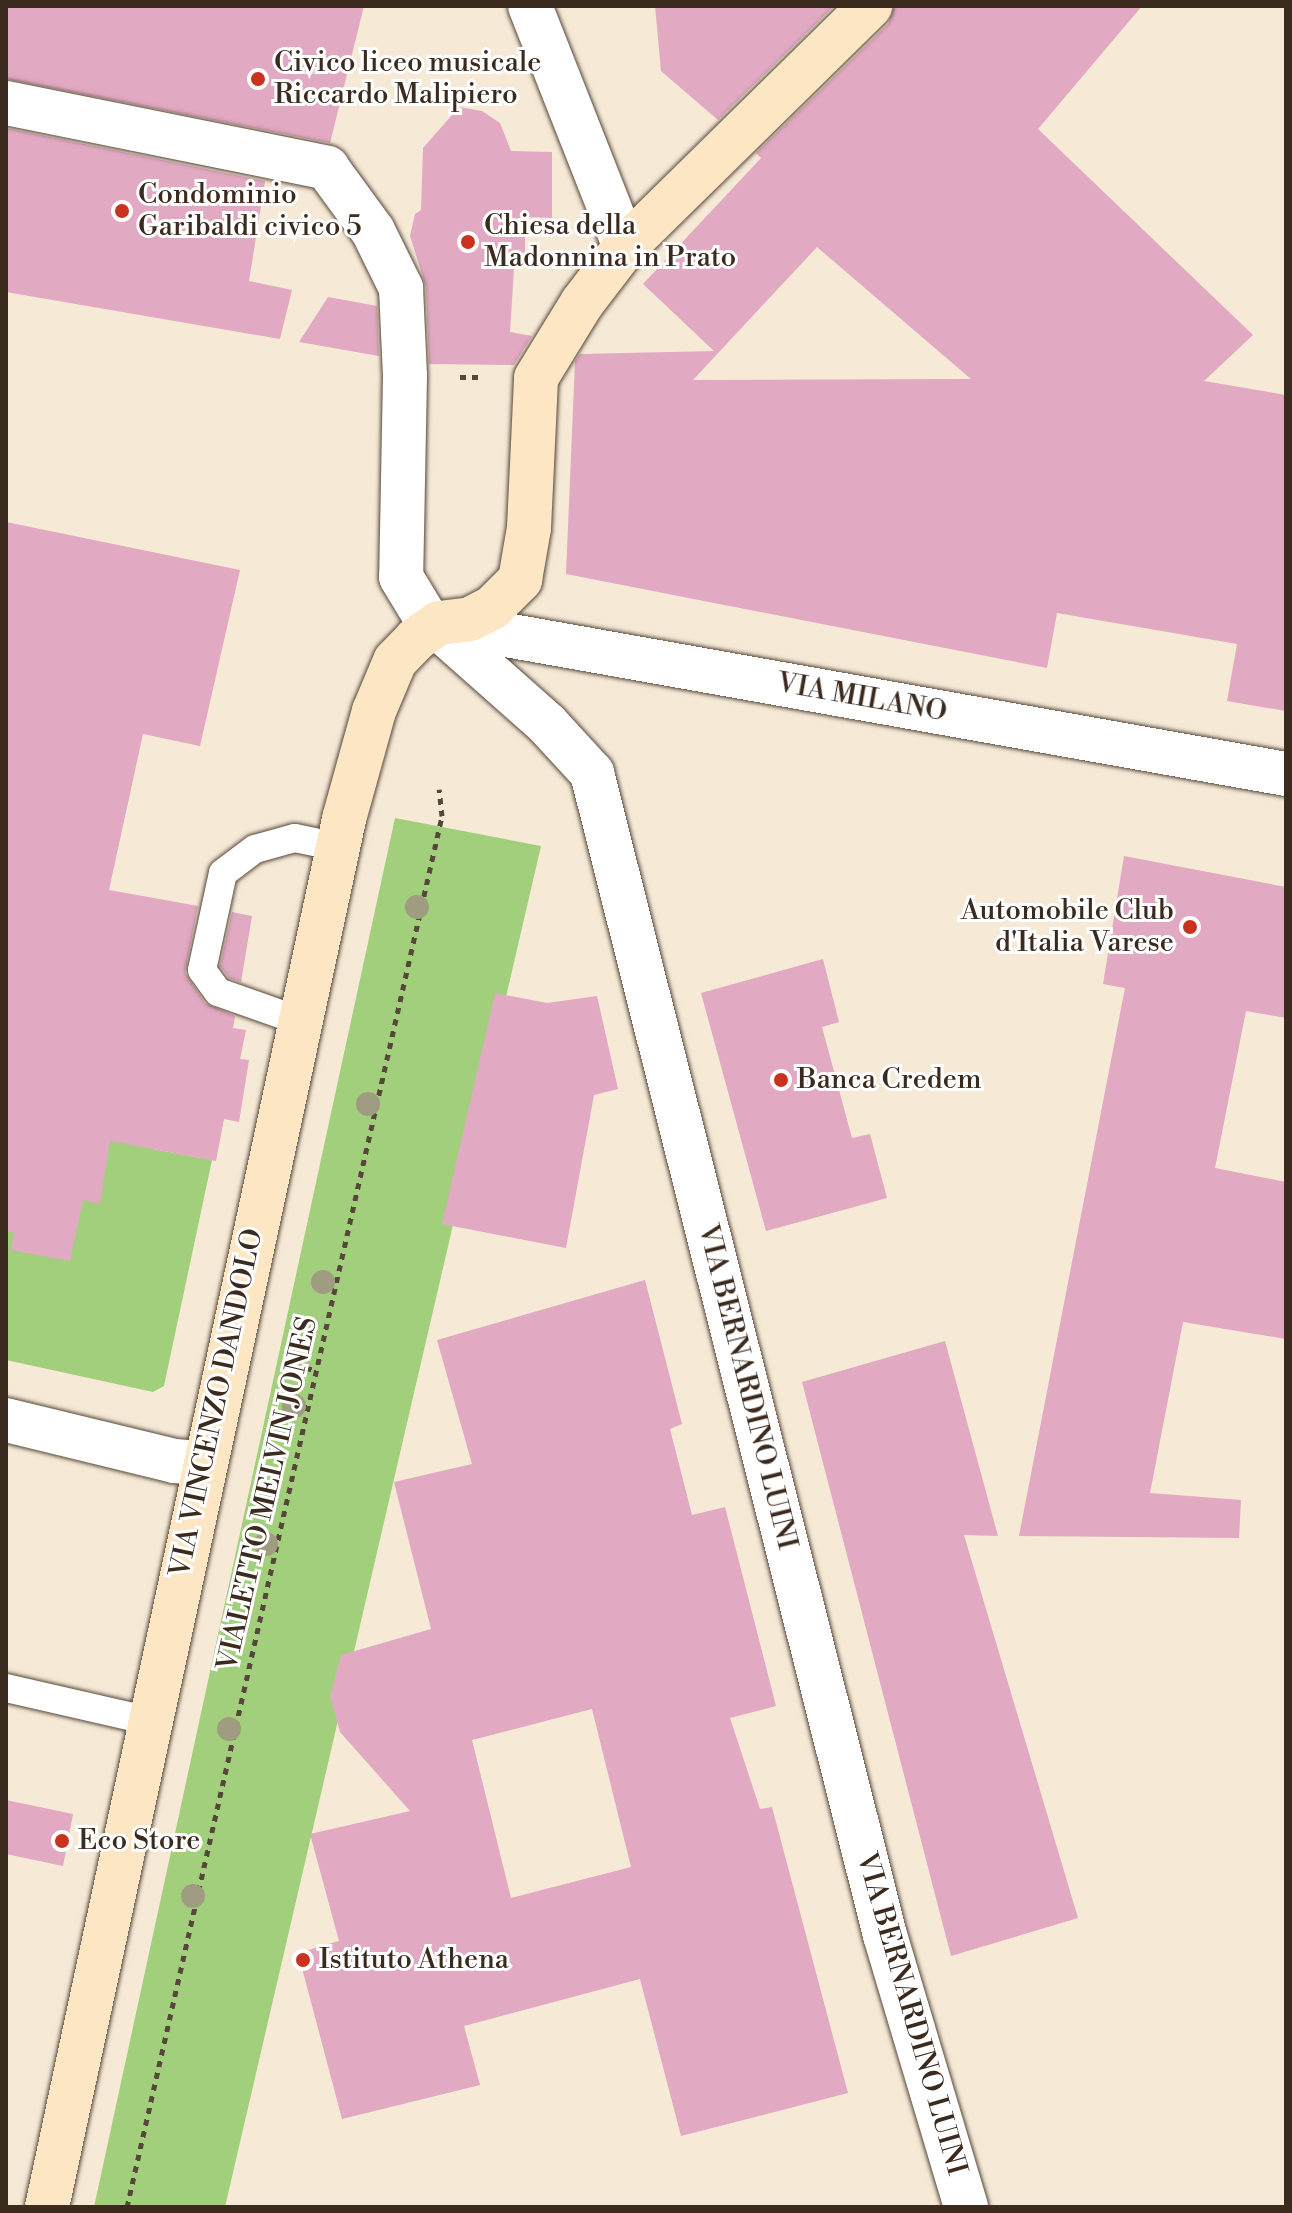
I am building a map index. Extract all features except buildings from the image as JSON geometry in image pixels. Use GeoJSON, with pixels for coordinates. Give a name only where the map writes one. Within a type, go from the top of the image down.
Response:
{"type":"FeatureCollection","features":[{"type":"Feature","properties":{"kind":"street"},"geometry":{"type":"LineString","coordinates":[[530,6],[625,247]]}},
{"type":"Feature","properties":{"kind":"street"},"geometry":{"type":"LineString","coordinates":[[439,623],[470,619],[492,608],[520,580],[529,528],[536,378],[625,247],[870,6]]}},
{"type":"Feature","properties":{"kind":"street","name":"VIA BERNARDINO LUINI"},"geometry":{"type":"LineString","coordinates":[[6,103],[327,168],[373,231],[401,288],[405,376],[401,577],[424,615],[439,623],[592,773],[885,1935],[966,2207]]}},
{"type":"Feature","properties":{"kind":"street","name":"VIA MILANO"},"geometry":{"type":"LineString","coordinates":[[439,623],[1286,774]]}},
{"type":"Feature","properties":{"kind":"street","name":"VIA VINCENZO DANDOLO"},"geometry":{"type":"LineString","coordinates":[[47,2207],[338,847],[374,711],[395,661],[439,623]]}},
{"type":"Feature","properties":{"kind":"street"},"geometry":{"type":"LineString","coordinates":[[6,1420],[174,1461],[204,1463]]}},
{"type":"Feature","properties":{"kind":"lane"},"geometry":{"type":"LineString","coordinates":[[300,1021],[207,984],[202,970],[223,873],[255,849],[295,838],[338,847]]}},
{"type":"Feature","properties":{"kind":"lane"},"geometry":{"type":"LineString","coordinates":[[6,1688],[150,1721]]}},
{"type":"Feature","properties":{"kind":"path","name":"VIALETTO MELVIN JONES"},"geometry":{"type":"LineString","coordinates":[[127,2207],[442,816],[439,789]]}},
{"type":"Feature","properties":{"kind":"path"},"geometry":{"type":"LineString","coordinates":[[270,1362],[316,1370]]}},
{"type":"Feature","properties":{"kind":"green space"},"geometry":{"type":"Polygon","coordinates":[[[395,818],[541,846],[225,2207],[94,2207],[395,818]]]}},
{"type":"Feature","properties":{"kind":"green space"},"geometry":{"type":"Polygon","coordinates":[[[6,1074],[153,1149],[212,1160],[164,1386],[153,1392],[6,1360],[6,1074]]]}},
{"type":"Feature","properties":{"kind":"place","name":"Civico liceo musicale Riccardo Malipiero"},"geometry":{"type":"Point","coordinates":[258,79]}},
{"type":"Feature","properties":{"kind":"place","name":"Condominio Garibaldi civico 5"},"geometry":{"type":"Point","coordinates":[122,211]}},
{"type":"Feature","properties":{"kind":"place","name":"Chiesa della Madonnina in Prato"},"geometry":{"type":"Point","coordinates":[468,242]}},
{"type":"Feature","properties":{"kind":"place","name":"Automobile Club d'Italia Varese"},"geometry":{"type":"Point","coordinates":[1190,927]}},
{"type":"Feature","properties":{"kind":"place","name":"Banca Credem"},"geometry":{"type":"Point","coordinates":[781,1080]}},
{"type":"Feature","properties":{"kind":"place","name":"Eco Store"},"geometry":{"type":"Point","coordinates":[62,1841]}},
{"type":"Feature","properties":{"kind":"place","name":"Istituto Athena"},"geometry":{"type":"Point","coordinates":[303,1960]}}]}
